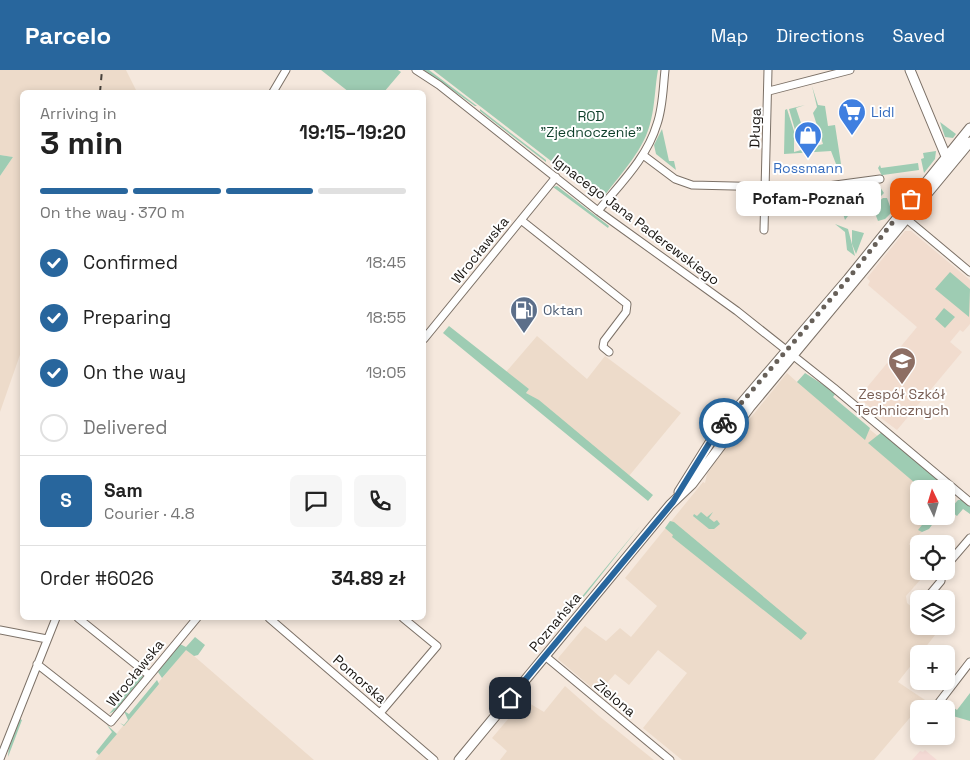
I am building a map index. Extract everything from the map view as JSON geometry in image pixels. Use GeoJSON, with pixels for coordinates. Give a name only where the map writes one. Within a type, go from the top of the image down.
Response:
{"type":"FeatureCollection","features":[{"type":"Feature","properties":{"kind":"main road"},"geometry":{"type":"LineString","coordinates":[[910,70],[951,159]]}},
{"type":"Feature","properties":{"kind":"main road"},"geometry":{"type":"LineString","coordinates":[[951,159],[970,128]]}},
{"type":"Feature","properties":{"kind":"main road"},"geometry":{"type":"LineString","coordinates":[[673,502],[713,437],[785,350],[951,159],[970,142]]}},
{"type":"Feature","properties":{"kind":"main road"},"geometry":{"type":"LineString","coordinates":[[673,502],[692,484],[745,413],[793,356],[903,216]]}},
{"type":"Feature","properties":{"kind":"main road","name":"Poznańska"},"geometry":{"type":"LineString","coordinates":[[459,760],[673,502]]}},
{"type":"Feature","properties":{"kind":"street"},"geometry":{"type":"LineString","coordinates":[[274,90],[286,70]]}},
{"type":"Feature","properties":{"kind":"street","name":"Ignacego Jana Paderewskiego"},"geometry":{"type":"LineString","coordinates":[[416,70],[439,85],[598,211],[732,306],[970,502]]}},
{"type":"Feature","properties":{"kind":"street"},"geometry":{"type":"LineString","coordinates":[[598,211],[643,155],[658,123],[665,70]]}},
{"type":"Feature","properties":{"kind":"street","name":"Długa"},"geometry":{"type":"LineString","coordinates":[[764,230],[769,91],[768,70]]}},
{"type":"Feature","properties":{"kind":"street"},"geometry":{"type":"LineString","coordinates":[[769,91],[850,70]]}},
{"type":"Feature","properties":{"kind":"street"},"geometry":{"type":"LineString","coordinates":[[643,155],[682,183],[817,188],[880,179]]}},
{"type":"Feature","properties":{"kind":"street","name":"Wrocławska"},"geometry":{"type":"LineString","coordinates":[[426,337],[556,177]]}},
{"type":"Feature","properties":{"kind":"street"},"geometry":{"type":"LineString","coordinates":[[903,216],[970,272]]}},
{"type":"Feature","properties":{"kind":"street"},"geometry":{"type":"LineString","coordinates":[[521,220],[627,304],[627,311],[604,341],[603,347],[609,352]]}},
{"type":"Feature","properties":{"kind":"street"},"geometry":{"type":"LineString","coordinates":[[955,556],[970,538]]}},
{"type":"Feature","properties":{"kind":"street"},"geometry":{"type":"LineString","coordinates":[[934,590],[941,580]]}},
{"type":"Feature","properties":{"kind":"street"},"geometry":{"type":"LineString","coordinates":[[0,759],[3,744],[55,620]]}},
{"type":"Feature","properties":{"kind":"street"},"geometry":{"type":"LineString","coordinates":[[80,620],[149,675]]}},
{"type":"Feature","properties":{"kind":"street","name":"Wrocławska"},"geometry":{"type":"LineString","coordinates":[[37,664],[112,722],[195,620]]}},
{"type":"Feature","properties":{"kind":"street","name":"Pomorska"},"geometry":{"type":"LineString","coordinates":[[271,620],[434,760]]}},
{"type":"Feature","properties":{"kind":"street"},"geometry":{"type":"LineString","coordinates":[[380,714],[437,646],[406,620]]}},
{"type":"Feature","properties":{"kind":"street"},"geometry":{"type":"LineString","coordinates":[[0,630],[47,639]]}},
{"type":"Feature","properties":{"kind":"street","name":"Zielona"},"geometry":{"type":"LineString","coordinates":[[544,656],[670,760]]}},
{"type":"Feature","properties":{"kind":"street"},"geometry":{"type":"LineString","coordinates":[[941,700],[970,662]]}},
{"type":"Feature","properties":{"kind":"shaded area"},"geometry":{"type":"Polygon","coordinates":[[[0,70],[126,70],[136,90],[20,90],[20,355],[0,412],[0,176],[13,157],[0,155],[0,70]]]}},
{"type":"Feature","properties":{"kind":"shaded area"},"geometry":{"type":"Polygon","coordinates":[[[905,231],[911,231],[970,280],[970,324],[963,332],[960,330],[950,342],[962,352],[897,430],[881,418],[883,414],[876,409],[874,411],[859,397],[917,327],[868,285],[870,281],[867,278],[905,231]]]}},
{"type":"Feature","properties":{"kind":"shaded area"},"geometry":{"type":"Polygon","coordinates":[[[537,336],[587,379],[605,356],[681,413],[629,476],[575,433],[540,401],[526,393],[529,389],[506,372],[537,336]]]}},
{"type":"Feature","properties":{"kind":"shaded area"},"geometry":{"type":"Polygon","coordinates":[[[787,373],[797,382],[803,376],[933,480],[910,480],[910,525],[927,525],[919,535],[910,535],[910,580],[920,580],[906,596],[907,603],[910,606],[910,635],[935,635],[927,645],[910,645],[910,667],[898,682],[925,700],[910,700],[910,718],[874,760],[682,760],[643,728],[687,673],[658,650],[629,685],[615,674],[598,693],[558,659],[585,626],[606,641],[620,628],[631,637],[657,606],[625,578],[703,482],[705,483],[707,474],[787,373]]]}},
{"type":"Feature","properties":{"kind":"shaded area"},"geometry":{"type":"Polygon","coordinates":[[[186,649],[314,760],[95,760],[186,649]]]}},
{"type":"Feature","properties":{"kind":"shaded area"},"geometry":{"type":"Polygon","coordinates":[[[565,686],[654,760],[500,760],[507,751],[492,738],[524,700],[544,712],[565,686]]]}},
{"type":"Feature","properties":{"kind":"shaded area"},"geometry":{"type":"Polygon","coordinates":[[[925,750],[937,760],[912,760],[920,751],[923,752],[925,750]]]}},
{"type":"Feature","properties":{"kind":"green space"},"geometry":{"type":"Polygon","coordinates":[[[321,70],[398,70],[401,72],[386,90],[346,90],[321,70]]]}},
{"type":"Feature","properties":{"kind":"green space"},"geometry":{"type":"Polygon","coordinates":[[[424,70],[429,70],[477,106],[475,106],[424,70]]]}},
{"type":"Feature","properties":{"kind":"green space","name":"ROD \"Zjednoczenie\""},"geometry":{"type":"Polygon","coordinates":[[[433,70],[658,70],[652,114],[644,141],[605,195],[599,198],[433,70]]]}},
{"type":"Feature","properties":{"kind":"green space"},"geometry":{"type":"Polygon","coordinates":[[[812,86],[818,105],[825,106],[828,126],[835,125],[841,164],[836,164],[831,151],[784,154],[785,110],[787,109],[794,131],[794,152],[823,144],[813,113],[817,107],[812,86]]]}},
{"type":"Feature","properties":{"kind":"green space"},"geometry":{"type":"Polygon","coordinates":[[[805,105],[796,108],[809,147],[805,148],[799,144],[789,109],[805,105]]]}},
{"type":"Feature","properties":{"kind":"green space"},"geometry":{"type":"Polygon","coordinates":[[[480,109],[546,160],[546,162],[480,111],[480,109]]]}},
{"type":"Feature","properties":{"kind":"green space"},"geometry":{"type":"Polygon","coordinates":[[[940,122],[956,134],[953,138],[945,137],[940,122]]]}},
{"type":"Feature","properties":{"kind":"green space"},"geometry":{"type":"Polygon","coordinates":[[[662,129],[669,161],[674,161],[676,170],[656,154],[654,145],[662,129]]]}},
{"type":"Feature","properties":{"kind":"green space"},"geometry":{"type":"Polygon","coordinates":[[[936,151],[935,159],[924,173],[921,159],[924,158],[923,153],[936,151]]]}},
{"type":"Feature","properties":{"kind":"green space"},"geometry":{"type":"Polygon","coordinates":[[[0,155],[13,157],[0,176],[0,155]]]}},
{"type":"Feature","properties":{"kind":"green space"},"geometry":{"type":"Polygon","coordinates":[[[918,163],[919,170],[883,175],[884,180],[878,168],[880,165],[881,168],[918,163]]]}},
{"type":"Feature","properties":{"kind":"green space"},"geometry":{"type":"Polygon","coordinates":[[[876,185],[884,193],[878,199],[873,197],[869,201],[862,195],[847,189],[876,185]]]}},
{"type":"Feature","properties":{"kind":"green space"},"geometry":{"type":"Polygon","coordinates":[[[557,186],[609,226],[608,228],[553,187],[557,186]]]}},
{"type":"Feature","properties":{"kind":"green space"},"geometry":{"type":"Polygon","coordinates":[[[847,191],[842,210],[851,212],[845,220],[841,207],[847,191]]]}},
{"type":"Feature","properties":{"kind":"green space"},"geometry":{"type":"Polygon","coordinates":[[[887,198],[892,212],[885,219],[878,221],[873,208],[878,207],[879,201],[887,198]]]}},
{"type":"Feature","properties":{"kind":"green space"},"geometry":{"type":"Polygon","coordinates":[[[835,224],[848,229],[855,256],[847,250],[845,232],[835,224]]]}},
{"type":"Feature","properties":{"kind":"green space"},"geometry":{"type":"Polygon","coordinates":[[[852,230],[864,233],[856,254],[852,244],[852,230]]]}},
{"type":"Feature","properties":{"kind":"green space"},"geometry":{"type":"Polygon","coordinates":[[[950,272],[970,289],[969,317],[935,289],[950,272]]]}},
{"type":"Feature","properties":{"kind":"green space"},"geometry":{"type":"Polygon","coordinates":[[[944,308],[955,317],[945,328],[935,319],[944,308]]]}},
{"type":"Feature","properties":{"kind":"green space"},"geometry":{"type":"Polygon","coordinates":[[[449,326],[529,389],[526,393],[539,400],[653,495],[648,501],[443,333],[449,326]]]}},
{"type":"Feature","properties":{"kind":"green space"},"geometry":{"type":"Polygon","coordinates":[[[805,373],[836,393],[833,397],[870,428],[865,440],[797,382],[805,373]]]}},
{"type":"Feature","properties":{"kind":"green space"},"geometry":{"type":"Polygon","coordinates":[[[882,432],[939,480],[911,480],[868,443],[882,432]]]}},
{"type":"Feature","properties":{"kind":"green space"},"geometry":{"type":"Polygon","coordinates":[[[958,500],[962,500],[970,505],[970,514],[963,509],[957,516],[955,514],[955,503],[958,500]]]}},
{"type":"Feature","properties":{"kind":"green space"},"geometry":{"type":"Polygon","coordinates":[[[701,512],[707,517],[713,512],[709,518],[714,522],[717,520],[720,524],[714,529],[709,529],[693,516],[694,514],[697,516],[701,512]]]}},
{"type":"Feature","properties":{"kind":"green space"},"geometry":{"type":"Polygon","coordinates":[[[670,521],[674,522],[807,633],[801,640],[672,537],[673,535],[665,528],[670,521]]]}},
{"type":"Feature","properties":{"kind":"green space"},"geometry":{"type":"Polygon","coordinates":[[[922,525],[932,525],[929,529],[922,532],[918,530],[922,525]]]}},
{"type":"Feature","properties":{"kind":"green space"},"geometry":{"type":"Polygon","coordinates":[[[640,526],[586,594],[561,622],[640,526]]]}},
{"type":"Feature","properties":{"kind":"green space"},"geometry":{"type":"Polygon","coordinates":[[[195,637],[205,645],[198,655],[194,656],[186,650],[162,678],[158,672],[171,652],[180,644],[186,647],[195,637]]]}},
{"type":"Feature","properties":{"kind":"green space"},"geometry":{"type":"Polygon","coordinates":[[[140,676],[143,676],[143,680],[120,708],[109,714],[140,676]]]}},
{"type":"Feature","properties":{"kind":"green space"},"geometry":{"type":"Polygon","coordinates":[[[157,680],[159,684],[124,726],[120,723],[124,725],[128,720],[124,711],[129,714],[157,680]]]}},
{"type":"Feature","properties":{"kind":"green space"},"geometry":{"type":"Polygon","coordinates":[[[970,693],[970,721],[955,717],[955,709],[957,710],[970,693]]]}},
{"type":"Feature","properties":{"kind":"green space"},"geometry":{"type":"Polygon","coordinates":[[[20,719],[22,720],[8,757],[9,745],[20,719]]]}},
{"type":"Feature","properties":{"kind":"green space"},"geometry":{"type":"Polygon","coordinates":[[[107,725],[117,734],[99,755],[96,752],[112,732],[107,725]]]}},
{"type":"Feature","properties":{"kind":"railway"},"geometry":{"type":"LineString","coordinates":[[100,90],[102,70]]}},
{"type":"Feature","properties":{"kind":"way so far"},"geometry":{"type":"LineString","coordinates":[[724,423],[848,279],[911,199]]}},
{"type":"Feature","properties":{"kind":"place","name":"Lidl"},"geometry":{"type":"Point","coordinates":[852,136]}},
{"type":"Feature","properties":{"kind":"place","name":"Rossmann"},"geometry":{"type":"Point","coordinates":[808,159]}},
{"type":"Feature","properties":{"kind":"place","name":"Pofam-Poznań"},"geometry":{"type":"Point","coordinates":[911,199]}},
{"type":"Feature","properties":{"kind":"place","name":"Oktan"},"geometry":{"type":"Point","coordinates":[524,334]}},
{"type":"Feature","properties":{"kind":"place","name":"Zespół Szkół Technicznych"},"geometry":{"type":"Point","coordinates":[902,385]}},
{"type":"Feature","properties":{"kind":"route"},"geometry":{"type":"LineString","coordinates":[[510,698],[673,502],[713,437],[724,423]]}}]}
